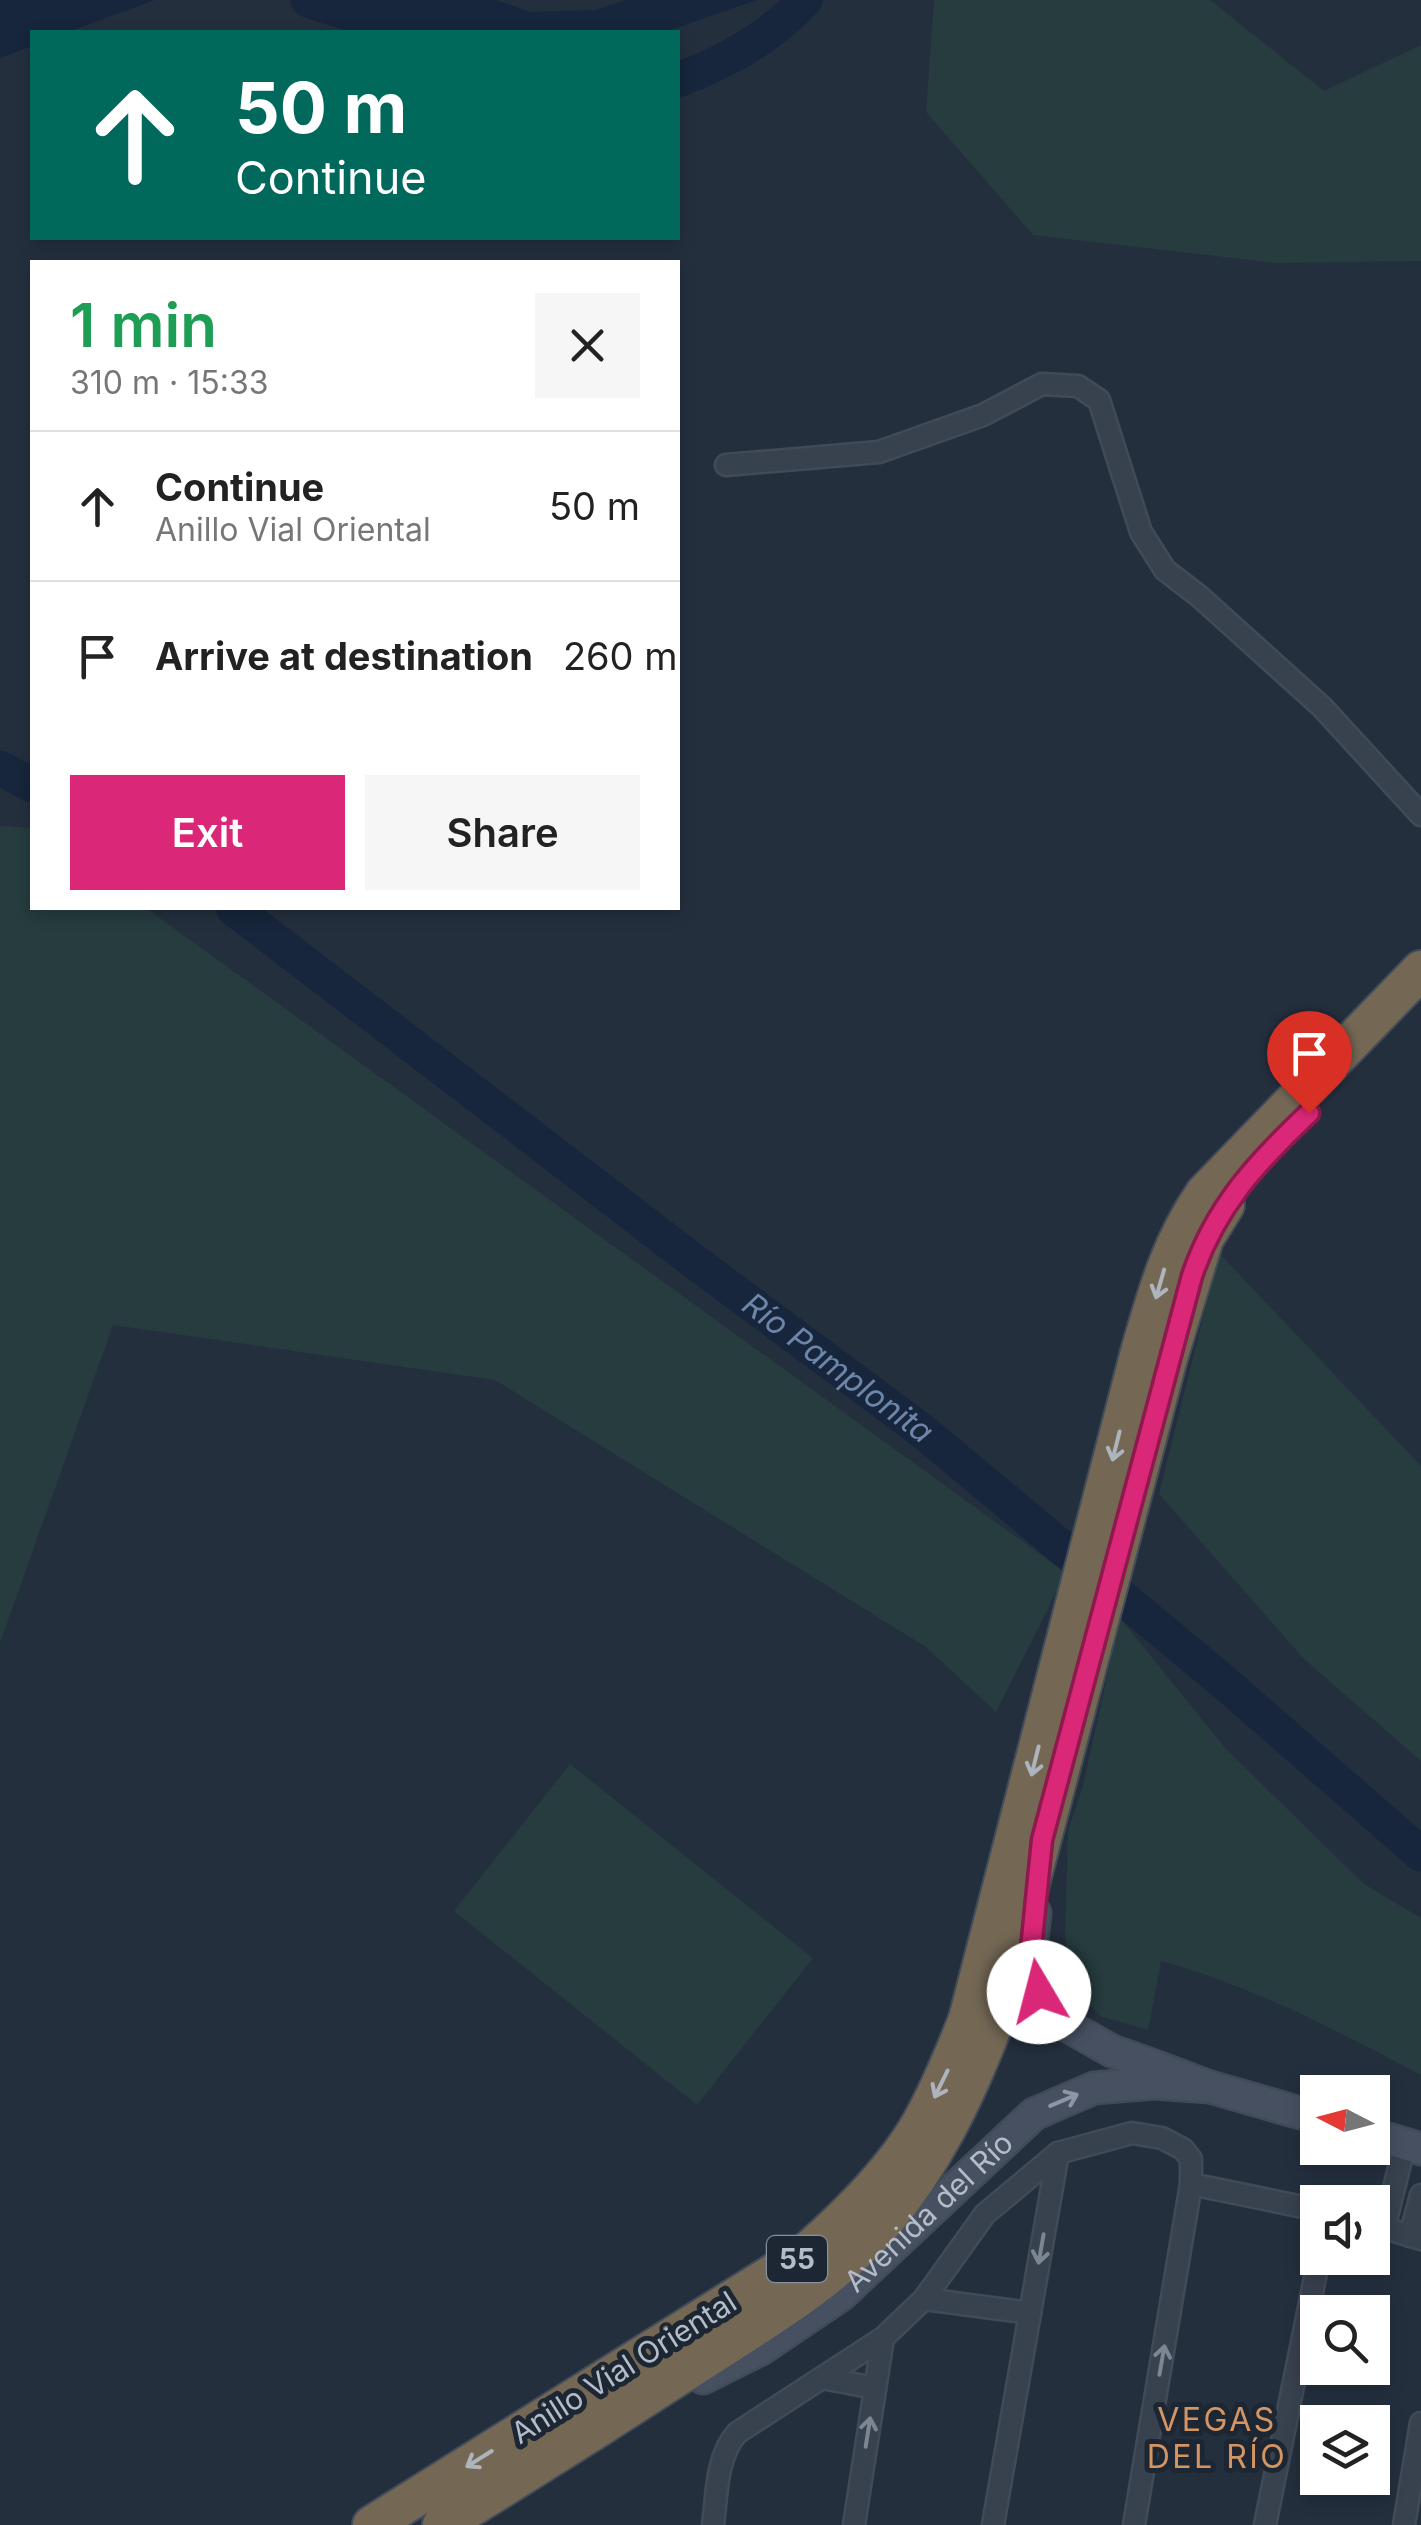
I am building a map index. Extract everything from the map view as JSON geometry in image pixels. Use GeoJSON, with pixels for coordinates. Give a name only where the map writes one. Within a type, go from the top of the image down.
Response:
{"type":"FeatureCollection","features":[{"type":"Feature","properties":{"kind":"highway","name":"Anillo Vial Oriental"},"geometry":{"type":"LineString","coordinates":[[442,2525],[773,2316],[827,2275],[881,2224],[942,2142],[968,2090],[993,2025],[1036,1831],[1154,1355],[1166,1263],[1182,1226],[1205,1193],[1421,970]]}},
{"type":"Feature","properties":{"kind":"highway","name":"Anillo Vial Oriental"},"geometry":{"type":"LineString","coordinates":[[1154,1355],[1204,1238],[1225,1204],[1281,1140],[1421,1005]]}},
{"type":"Feature","properties":{"kind":"highway","name":"Anillo Vial Oriental"},"geometry":{"type":"LineString","coordinates":[[372,2525],[754,2287],[806,2252],[851,2212],[918,2129],[944,2079],[1036,1831]]}},
{"type":"Feature","properties":{"kind":"main road","name":"Avenida del Río"},"geometry":{"type":"LineString","coordinates":[[1036,1831],[1031,1949],[1039,1992],[1066,2026],[1112,2050],[1210,2087],[1300,2113]]}},
{"type":"Feature","properties":{"kind":"main road","name":"Avenida del Río"},"geometry":{"type":"LineString","coordinates":[[559,2454],[761,2348],[841,2295],[1034,2114],[1094,2088],[1154,2083],[1210,2087]]}},
{"type":"Feature","properties":{"kind":"street"},"geometry":{"type":"LineString","coordinates":[[726,466],[879,452],[983,415],[1042,384],[1078,386],[1099,400],[1141,532],[1165,570],[1322,707],[1421,815]]}},
{"type":"Feature","properties":{"kind":"street"},"geometry":{"type":"LineString","coordinates":[[713,2525],[722,2459],[737,2433],[883,2338],[924,2299],[985,2214],[1058,2153],[1132,2134],[1162,2138],[1183,2148],[1191,2159],[1191,2184],[1134,2525]]}},
{"type":"Feature","properties":{"kind":"street"},"geometry":{"type":"LineString","coordinates":[[1390,2199],[1413,2146]]}},
{"type":"Feature","properties":{"kind":"street"},"geometry":{"type":"LineString","coordinates":[[993,2525],[1058,2153]]}},
{"type":"Feature","properties":{"kind":"street"},"geometry":{"type":"LineString","coordinates":[[1191,2184],[1300,2206]]}},
{"type":"Feature","properties":{"kind":"street"},"geometry":{"type":"LineString","coordinates":[[1390,2230],[1416,2238],[1421,2194]]}},
{"type":"Feature","properties":{"kind":"street"},"geometry":{"type":"LineString","coordinates":[[1265,2525],[1316,2275]]}},
{"type":"Feature","properties":{"kind":"street"},"geometry":{"type":"LineString","coordinates":[[924,2299],[1030,2313]]}},
{"type":"Feature","properties":{"kind":"street"},"geometry":{"type":"LineString","coordinates":[[854,2525],[883,2338]]}},
{"type":"Feature","properties":{"kind":"street"},"geometry":{"type":"LineString","coordinates":[[822,2378],[875,2388]]}},
{"type":"Feature","properties":{"kind":"street"},"geometry":{"type":"LineString","coordinates":[[1404,2525],[1421,2422]]}},
{"type":"Feature","properties":{"kind":"green space"},"geometry":{"type":"Polygon","coordinates":[[[934,0],[1210,0],[1324,91],[1421,45],[1421,261],[1276,263],[1033,235],[926,112],[934,0]]]}},
{"type":"Feature","properties":{"kind":"green space"},"geometry":{"type":"Polygon","coordinates":[[[0,826],[30,828],[30,910],[149,910],[1066,1573],[996,1712],[926,1647],[495,1380],[113,1325],[0,1643],[0,826]]]}},
{"type":"Feature","properties":{"kind":"green space"},"geometry":{"type":"Polygon","coordinates":[[[1219,1253],[1421,1466],[1421,1761],[1304,1659],[1159,1494],[1219,1253]]]}},
{"type":"Feature","properties":{"kind":"green space"},"geometry":{"type":"Polygon","coordinates":[[[1120,1618],[1226,1749],[1364,1884],[1421,1918],[1421,2075],[1262,1996],[1161,1961],[1148,2030],[1100,2016],[1071,1983],[1065,1934],[1068,1831],[1083,1786],[1120,1618]]]}},
{"type":"Feature","properties":{"kind":"green space"},"geometry":{"type":"Polygon","coordinates":[[[570,1764],[813,1958],[697,2105],[454,1911],[570,1764]]]}},
{"type":"Feature","properties":{"kind":"water"},"geometry":{"type":"Polygon","coordinates":[[[0,0],[155,0],[73,30],[30,30],[30,47],[0,58],[0,0]]]}},
{"type":"Feature","properties":{"kind":"water"},"geometry":{"type":"Polygon","coordinates":[[[321,0],[496,0],[531,12],[596,10],[625,0],[757,0],[671,30],[418,30],[321,0]]]}},
{"type":"Feature","properties":{"kind":"waterway"},"geometry":{"type":"LineString","coordinates":[[308,0],[345,12],[438,30]]}},
{"type":"Feature","properties":{"kind":"waterway"},"geometry":{"type":"LineString","coordinates":[[680,79],[746,48],[805,0]]}},
{"type":"Feature","properties":{"kind":"waterway","name":"Río Pamplonita"},"geometry":{"type":"LineString","coordinates":[[0,768],[30,784]]}},
{"type":"Feature","properties":{"kind":"waterway","name":"Río Pamplonita"},"geometry":{"type":"LineString","coordinates":[[236,910],[921,1430],[1226,1684],[1421,1854]]}},
{"type":"Feature","properties":{"kind":"district","name":"VEGAS DEL RÍO"},"geometry":{"type":"Point","coordinates":[1217,2438]}},
{"type":"Feature","properties":{"kind":"route"},"geometry":{"type":"LineString","coordinates":[[1039,1992],[1031,1949],[1042,1840],[1192,1276],[1204,1238],[1225,1204],[1309,1113]]}}]}
